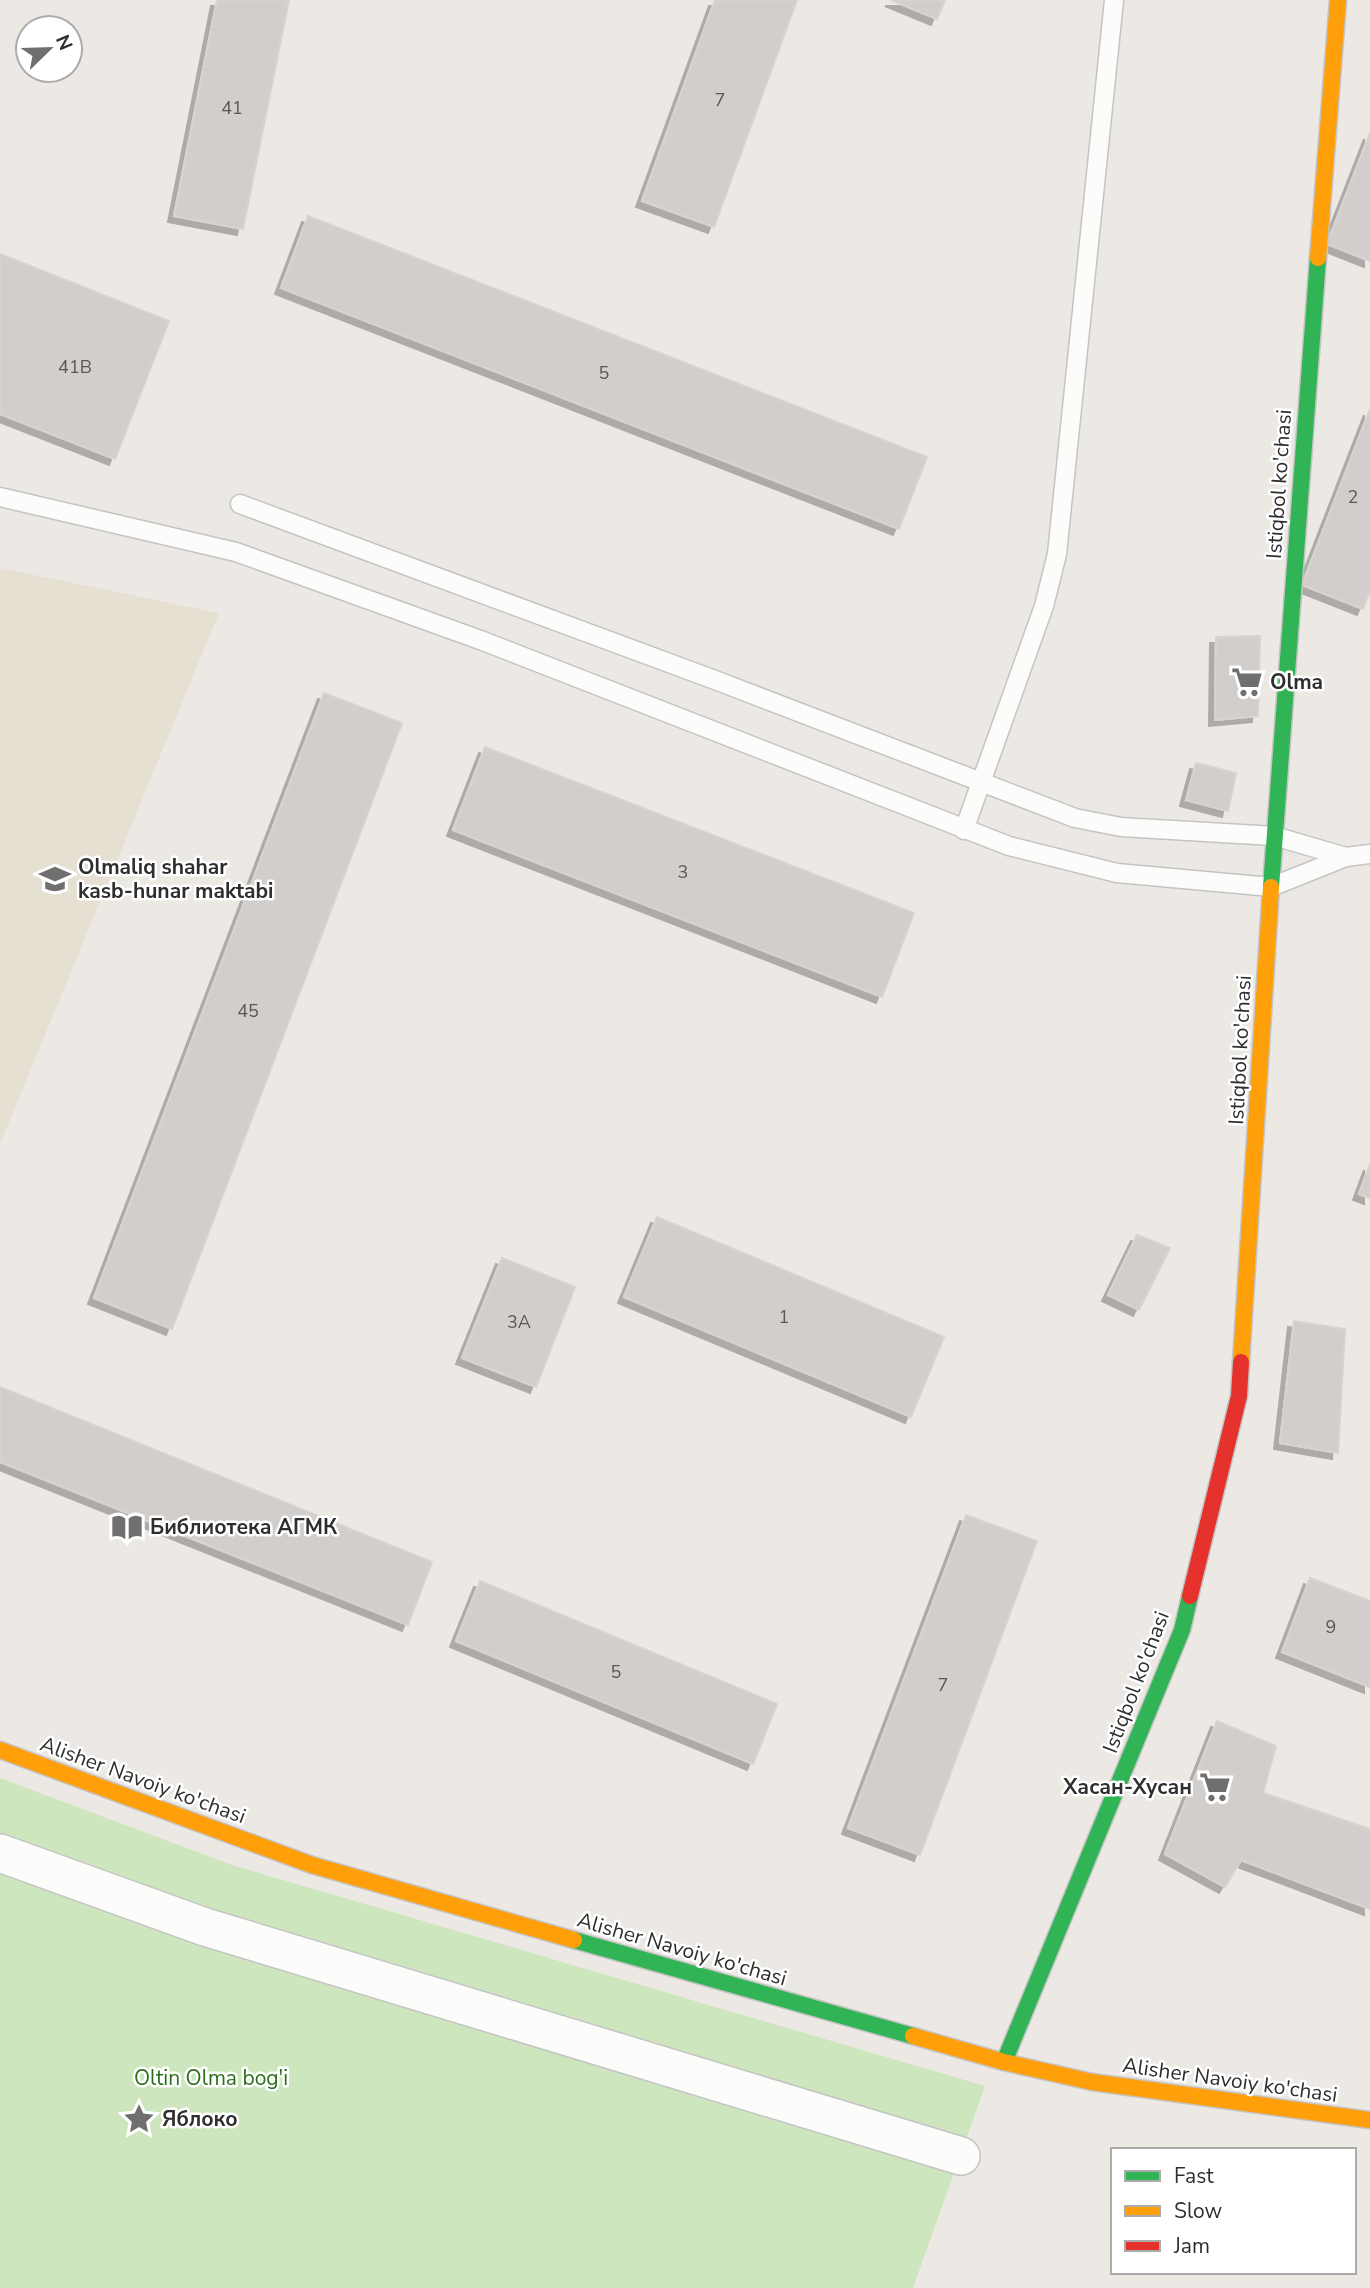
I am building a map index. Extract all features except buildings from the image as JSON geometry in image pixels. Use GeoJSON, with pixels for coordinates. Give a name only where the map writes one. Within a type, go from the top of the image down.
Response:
{"type":"FeatureCollection","features":[{"type":"Feature","properties":{"kind":"street","name":"Istiqbol ko'chasi"},"geometry":{"type":"LineString","coordinates":[[1004,2062],[1182,1630],[1239,1396],[1274,836],[1338,0]]}},
{"type":"Feature","properties":{"kind":"street","name":"Alisher Navoiy ko'chasi"},"geometry":{"type":"LineString","coordinates":[[0,1750],[312,1865],[1004,2062],[1092,2082],[1370,2120]]}},
{"type":"Feature","properties":{"kind":"street"},"geometry":{"type":"LineString","coordinates":[[0,1853],[205,1927],[961,2156]]}},
{"type":"Feature","properties":{"kind":"lane"},"geometry":{"type":"LineString","coordinates":[[964,830],[1044,606],[1057,554],[1114,0]]}},
{"type":"Feature","properties":{"kind":"lane"},"geometry":{"type":"LineString","coordinates":[[0,497],[236,552],[483,641],[1009,846],[1117,873],[1271,887],[1346,857],[1370,854]]}},
{"type":"Feature","properties":{"kind":"lane"},"geometry":{"type":"LineString","coordinates":[[240,504],[702,675],[1074,818],[1121,828],[1274,836],[1346,857]]}},
{"type":"Feature","properties":{"kind":"shaded area","name":"Olmaliq shahar kasb-hunar maktabi"},"geometry":{"type":"Polygon","coordinates":[[[0,568],[219,613],[0,1144],[0,568]]]}},
{"type":"Feature","properties":{"kind":"green space","name":"Oltin Olma bog'i"},"geometry":{"type":"Polygon","coordinates":[[[0,1778],[232,1865],[985,2086],[913,2288],[0,2288],[0,1778]]]}},
{"type":"Feature","properties":{"kind":"traffic: fast"},"geometry":{"type":"LineString","coordinates":[[1271,887],[1318,258]]}},
{"type":"Feature","properties":{"kind":"traffic: fast"},"geometry":{"type":"LineString","coordinates":[[1004,2062],[1182,1630],[1190,1596]]}},
{"type":"Feature","properties":{"kind":"traffic: fast"},"geometry":{"type":"LineString","coordinates":[[574,1940],[913,2036]]}},
{"type":"Feature","properties":{"kind":"traffic: slow"},"geometry":{"type":"LineString","coordinates":[[1318,258],[1338,0]]}},
{"type":"Feature","properties":{"kind":"traffic: slow"},"geometry":{"type":"LineString","coordinates":[[1241,1362],[1271,887]]}},
{"type":"Feature","properties":{"kind":"traffic: slow"},"geometry":{"type":"LineString","coordinates":[[0,1750],[312,1865],[574,1940]]}},
{"type":"Feature","properties":{"kind":"traffic: slow"},"geometry":{"type":"LineString","coordinates":[[913,2036],[1004,2062],[1092,2082],[1370,2120]]}},
{"type":"Feature","properties":{"kind":"traffic: jam"},"geometry":{"type":"LineString","coordinates":[[1190,1596],[1239,1396],[1241,1362]]}},
{"type":"Feature","properties":{"kind":"place","name":"Olma"},"geometry":{"type":"Point","coordinates":[1247,682]}},
{"type":"Feature","properties":{"kind":"place","name":"Olmaliq shahar kasb-hunar maktabi"},"geometry":{"type":"Point","coordinates":[55,879]}},
{"type":"Feature","properties":{"kind":"place","name":"Библиотека АГМК"},"geometry":{"type":"Point","coordinates":[127,1527]}},
{"type":"Feature","properties":{"kind":"place","name":"Хасан-Хусан"},"geometry":{"type":"Point","coordinates":[1215,1787]}},
{"type":"Feature","properties":{"kind":"place","name":"Яблоко"},"geometry":{"type":"Point","coordinates":[139,2119]}}]}
